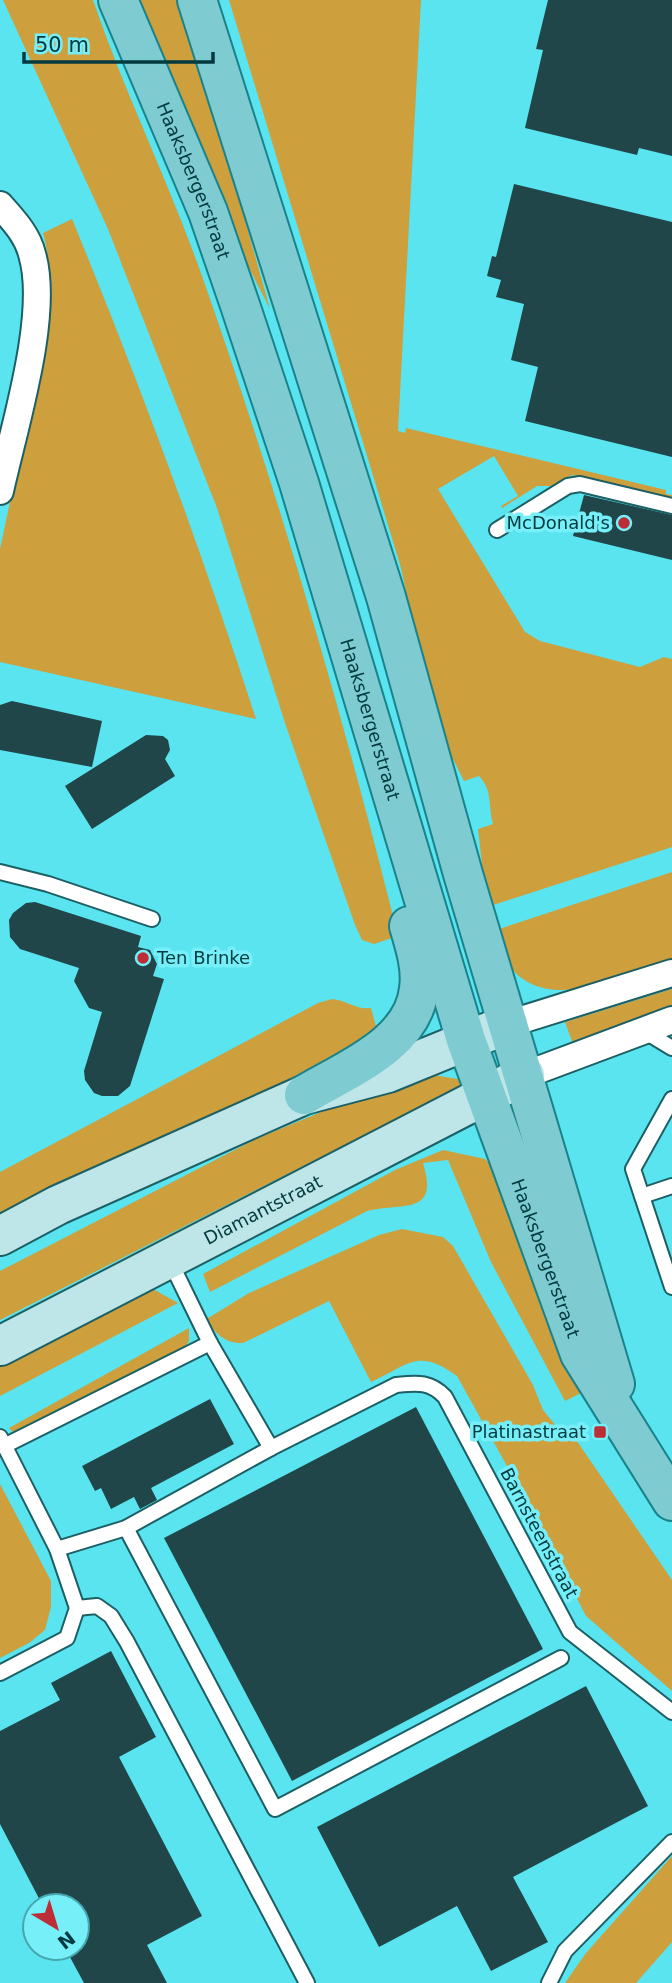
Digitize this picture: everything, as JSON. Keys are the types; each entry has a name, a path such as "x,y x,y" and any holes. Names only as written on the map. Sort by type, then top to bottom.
{"main road":[{"name":"Haaksbergerstraat","path":"118,0 208,212 320,553 466,1040 580,1354 672,1500"},
{"name":"Haaksbergerstraat","path":"197,0 368,540 629,1433"},
{"path":"0,1236 58,1205 304,1095 380,1049 413,1014 419,989 418,960 350,717 351,659"},
{"path":"304,1095 388,1073 508,1024"},
{"name":"Diamantstraat","path":"0,1346 525,1075"}],"street":[{"path":"0,205 22,231 32,253 38,281 38,314 0,491"},
{"path":"508,1024 672,973"},
{"path":"525,1075 672,1020"}],"lane":[{"path":"497,530 568,486 580,484 672,506"},
{"path":"0,872 48,884 152,919"},
{"path":"644,1031 672,1048"},
{"path":"672,1099 633,1169 642,1196 665,1240 672,1287"},
{"path":"642,1196 672,1186"},
{"path":"57,1549 126,1528 271,1448 210,1343 169,1258"},
{"path":"0,1673 66,1638 77,1608 57,1549 2,1441 210,1343"},
{"name":"Barnsteenstraat","path":"271,1448 396,1385 417,1383 434,1386 445,1397 570,1632 672,1712"},
{"path":"672,1491 672,1500"},
{"path":"126,1528 275,1810 561,1658"},
{"path":"77,1608 97,1606 111,1616 127,1642 306,1983"},
{"path":"549,1983 565,1951 672,1842"}],"shaded area":[{"path":"0,0 672,0 672,1983 0,1983"},
{"path":"3,0 93,0 189,241 257,439 332,687 398,936 374,944 362,940 355,925 285,723 217,508 108,229"},
{"path":"136,0 183,0 270,309 245,260"},
{"path":"229,0 421,0 398,431 405,433 406,428 666,490 666,494 672,495 672,500 572,475 554,486 537,486 502,508 501,506 518,496 494,456 438,489 525,632 540,641 640,667 664,657 672,659 672,847 487,907 478,829 493,824 488,793 479,776 464,781 433,719 401,568"},
{"path":"72,219 169,467 256,719 0,662 0,549 47,328 49,269 43,233"},
{"path":"672,872 672,961 620,979 568,990 544,988 523,979 506,961 493,931"},
{"path":"672,989 672,1012 573,1044 565,1022"},
{"path":"332,999 361,1008 371,1008 377,1030 326,1065 252,1097 0,1225 0,1172 318,1003"},
{"path":"433,1075 464,1080 463,1085 0,1320 0,1271 256,1139 391,1083"},
{"path":"443,1150 485,1159 503,1176 581,1393 565,1401 491,1262 448,1160 423,1163 427,1180 422,1200 404,1206 367,1211 210,1292 203,1274 395,1170"},
{"path":"402,1229 443,1237 453,1246 533,1385 543,1410 561,1432 568,1428 672,1580 672,1691 586,1616 538,1522 457,1376 444,1367 423,1361 405,1365 371,1382 329,1301 243,1343 226,1340 205,1320 249,1293 379,1235"},
{"path":"153,1289 178,1303 0,1396 0,1367"},
{"path":"189,1328 189,1341 184,1349 25,1433 14,1433 9,1428"},
{"path":"0,1484 51,1581 51,1607 45,1630 29,1643 0,1658"},
{"path":"672,1856 672,1942 636,1983 565,1983 586,1953"}],"building":[{"path":"548,0 672,0 672,156 639,148 637,155 525,128 543,50 536,49"},
{"path":"514,184 672,222 672,457 525,421 538,367 511,360 524,304 496,297 501,280 487,276 492,256 496,257"},
{"name":"McDonald's","path":"584,495 672,515 672,560 573,536"},
{"path":"12,701 102,721 92,767 0,750 0,705"},
{"path":"146,735 163,736 168,740 170,750 165,759 175,776 92,829 65,786"},
{"path":"35,902 141,936 138,947 150,950 157,964 153,976 164,979 130,1086 118,1096 94,1093 85,1080 84,1071 102,1012 89,1008 74,981 79,968 20,949 10,937 9,920 13,913 26,903"},
{"path":"210,1399 234,1444 151,1488 157,1500 140,1509 134,1497 111,1509 101,1488 95,1491 82,1466"},
{"path":"416,1407 543,1649 292,1781 164,1538"},
{"path":"111,1651 156,1737 119,1757 202,1916 147,1945 167,1983 84,1983 73,1962 91,1962 91,1892 36,1892 0,1824 0,1731 60,1700 51,1683"},
{"path":"586,1686 648,1806 513,1877 548,1942 491,1971 457,1906 379,1947 317,1827"}],"place":[{"name":"McDonald's","path":"624,523"},
{"name":"Ten Brinke","path":"143,958"},
{"name":"Platinastraat","path":"600,1432"}]}
